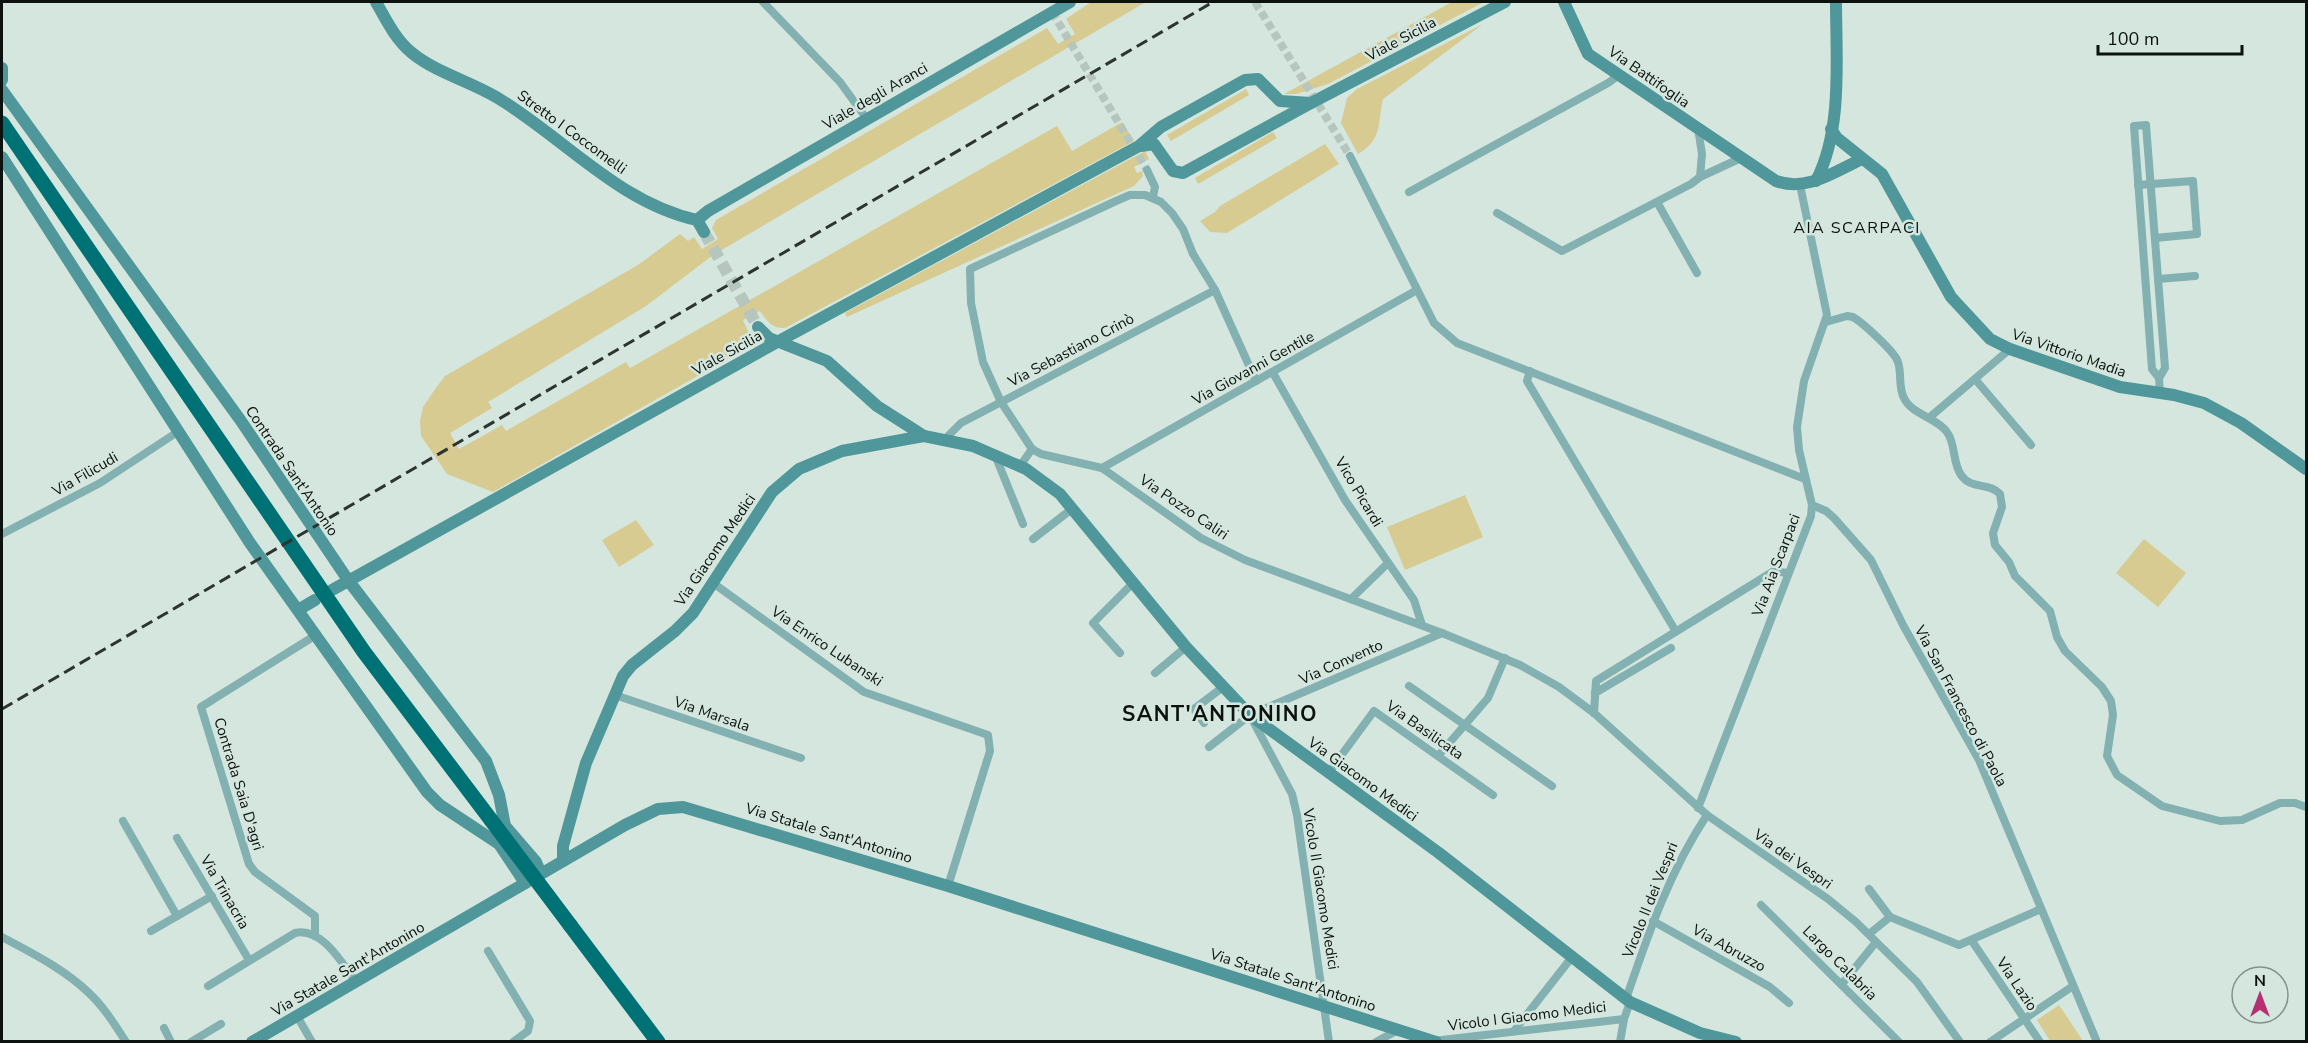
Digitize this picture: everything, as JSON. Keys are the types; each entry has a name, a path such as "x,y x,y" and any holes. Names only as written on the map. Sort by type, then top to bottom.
{"highway":[{"path":"2,123 364,652 658,1041"}],"street":[{"name":"Stretto I Coccomelli","path":"376,2 394,33 413,54 499,98 546,129 601,175 665,210 697,220"},
{"path":"763,2 840,82 866,118"},
{"name":"Viale degli Aranci","path":"697,220 708,211 1050,7 1070,2"},
{"name":"Viale Sicilia","path":"332,590 779,341 1139,146 1148,143 1157,146 1173,171 1183,173 1311,102 1505,2"},
{"path":"1556,2 1565,4"},
{"path":"1816,181 1823,168 1831,129 1835,84 1836,2"},
{"name":"Via Battifoglia","path":"1565,4 1588,54 1776,181 1800,185"},
{"path":"2,68 2,80"},
{"path":"1409,192 1619,75"},
{"name":"Viale Sicilia","path":"1139,146 1158,130 1249,78 1262,81 1272,96 1280,101 1311,102"},
{"name":"Contrada Sant'Antonio","path":"2,90 241,421 348,580 486,761 499,795 493,825 499,844 525,883"},
{"path":"2159,378 2165,368 2146,125 2134,126 2152,369 2159,378 2160,393"},
{"path":"1698,128 1702,154 1700,177"},
{"name":"Via Vittorio Madia","path":"1831,129 1837,138 1878,170 1956,304 1981,332 2010,349 2120,387 2195,399 2214,407 2307,469"},
{"path":"1157,146 1155,139 1158,130"},
{"path":"1350,156 1434,323 1444,334 1457,343 1805,478"},
{"name":"Contrada Sant'Antonio","path":"2,157 250,543 427,792 440,805 508,831 533,858 539,868 538,875"},
{"path":"1497,213 1562,251 1700,177 1741,158"},
{"path":"1862,159 1816,181 1800,185 1811,250 1826,309 1826,322 1847,316 1858,320 1897,359 1902,392 1908,404 1930,417 1948,433 1960,474 1966,481 1992,488 2000,494 2002,507 1993,533 1995,545 2015,576 2050,611 2057,637 2065,651 2102,687 2111,701 2113,715 2107,756 2117,776 2162,806 2220,822 2242,820 2280,803 2307,807"},
{"path":"1147,170 1155,187 1153,197"},
{"path":"2138,185 2193,181 2197,234 2155,238"},
{"path":"1020,466 1032,449 1001,402 980,351 971,303 970,269 1116,201 1138,194 1153,197 1161,202 1183,229 1193,254 1215,290 1256,381"},
{"path":"1657,202 1697,273"},
{"path":"697,220 704,232"},
{"path":"2158,279 2195,276"},
{"name":"Via Sebastiano Crinò","path":"944,440 961,423 1215,290"},
{"name":"Via Giovanni Gentile","path":"1101,468 1417,290"},
{"name":"Via Aia Scarpaci","path":"1698,808 1787,573 1807,528 1812,506 1797,436 1798,412 1807,369 1826,322"},
{"path":"758,327 769,338 827,361 856,384 877,406 924,436"},
{"path":"1930,417 2010,349"},
{"path":"1530,372 1527,381 1675,630"},
{"name":"Vico Picardi","path":"1273,373 1346,500 1414,600 1422,625"},
{"path":"1975,379 2031,445"},
{"name":"Via Filicudi","path":"2,534 100,483 179,431"},
{"name":"Via Giacomo Medici","path":"560,863 586,763 615,695 632,665 683,624 713,583 772,492 799,469 842,451 924,436 994,454 1020,466 1048,484 1073,508 1186,646 1250,715 1439,853 1628,1000 1700,1033 1736,1041"},
{"name":"Via Pozzo Caliri","path":"1032,449 1037,453 1101,468 1201,538 1232,554 1505,658"},
{"path":"994,454 1023,524"},
{"name":"Via San Francesco di Paola","path":"1812,506 1826,511 1871,560 1903,625 1979,760 2097,1041"},
{"path":"1033,539 1073,508"},
{"path":"1351,599 1388,563"},
{"path":"1594,713 1596,681 1675,630 1774,571 1787,573"},
{"name":"Via Enrico Lubanski","path":"713,583 864,692 988,735 990,751 948,886"},
{"path":"1120,652 1093,623 1133,584"},
{"path":"298,610 315,600"},
{"name":"Via Convento","path":"1209,747 1250,715 1442,633"},
{"name":"Contrada Saia D'agri","path":"315,936 315,916 255,872 249,864 201,707 316,635"},
{"path":"1155,673 1186,646"},
{"path":"1595,693 1671,648"},
{"path":"1438,756 1488,698 1505,658"},
{"name":"Via dei Vespri","path":"1505,658 1559,687 1594,713 1698,808 1828,900 1869,934 1917,982 1960,1041"},
{"path":"1409,686 1552,786"},
{"path":"1204,723 1194,709 1223,687"},
{"name":"Via Marsala","path":"615,695 801,758"},
{"name":"Via Basilicata","path":"1329,772 1374,711 1493,795"},
{"name":"Vicolo II Giacomo Medici","path":"1250,715 1292,794 1326,1006 1329,1041"},
{"name":"Via Statale Sant'Antonino","path":"252,1041 651,812 683,807 948,886 1435,1041"},
{"name":"Vicolo II dei Vespri","path":"1620,1041 1628,1000 1653,921 1680,857 1707,815"},
{"path":"123,821 177,916"},
{"name":"Via Trinacria","path":"177,838 249,960"},
{"path":"533,858 560,863"},
{"path":"1869,889 1890,917 1926,930 1953,944 1972,941 1988,930 2042,909"},
{"path":"151,932 213,896"},
{"name":"Largo Calabria","path":"1761,905 1899,1041"},
{"path":"1869,934 1890,917"},
{"name":"Via Abruzzo","path":"1653,921 1770,987 1789,1003"},
{"path":"208,986 295,933 308,932 333,951 356,981"},
{"path":"2,937 57,969 84,988 106,1011 126,1041"},
{"name":"Via Lazio","path":"1972,941 2040,1041"},
{"path":"1842,984 1876,942"},
{"path":"488,951 530,1021 528,1031 513,1041"},
{"path":"1514,1031 1572,957"},
{"path":"1990,1041 2073,986"},
{"path":"297,1016 312,1041"},
{"name":"Vicolo I Giacomo Medici","path":"1435,1041 1623,1019"},
{"path":"191,1041 221,1024"},
{"path":"164,1028 171,1041"},
{"path":"1376,1041 1398,1030"}],"shaded area":[{"path":"1091,2 1146,2 713,255 646,306 488,402 492,408 450,433 459,449 502,425 506,431 626,362 630,368 1057,126 1072,151 1122,122 1134,141 785,328 773,326 760,311 743,320 751,338 745,349 493,492 447,474 421,436 420,421 423,407 445,376 638,265 680,234 688,241 694,237 702,249 718,239 712,228 716,220 1047,28 1058,44 1075,34 1066,19"},
{"path":"1452,2 1484,2 1328,84 1296,94 1284,94"},
{"path":"1483,24 1383,99 1378,131 1372,143 1358,154 1341,123 1347,98 1357,89"},
{"path":"1246,89 1249,95 1171,141 1167,135"},
{"path":"1273,132 1277,138 1198,184 1195,178"},
{"path":"1325,144 1339,164 1227,233 1210,232 1200,221 1220,206"},
{"path":"1145,151 1149,159 1134,167 1137,173 1142,171 1143,176 1134,186 847,317 845,313"},
{"path":"1465,495 1483,537 1405,570 1387,527"},
{"path":"636,520 654,545 619,567 602,540"},
{"path":"2144,539 2186,573 2158,607 2116,573"},
{"path":"2059,1005 2083,1041 2050,1041 2037,1020"}],"tunnel":[{"path":"1255,2 1350,156"},
{"path":"1052,12 1147,170"},
{"path":"704,232 758,327"}],"railway":[{"path":"2,709 1213,2"}],"district":[{"name":"AIA SCARPACI","path":"1857,228"},
{"name":"SANT'ANTONINO","path":"1220,714"}]}
